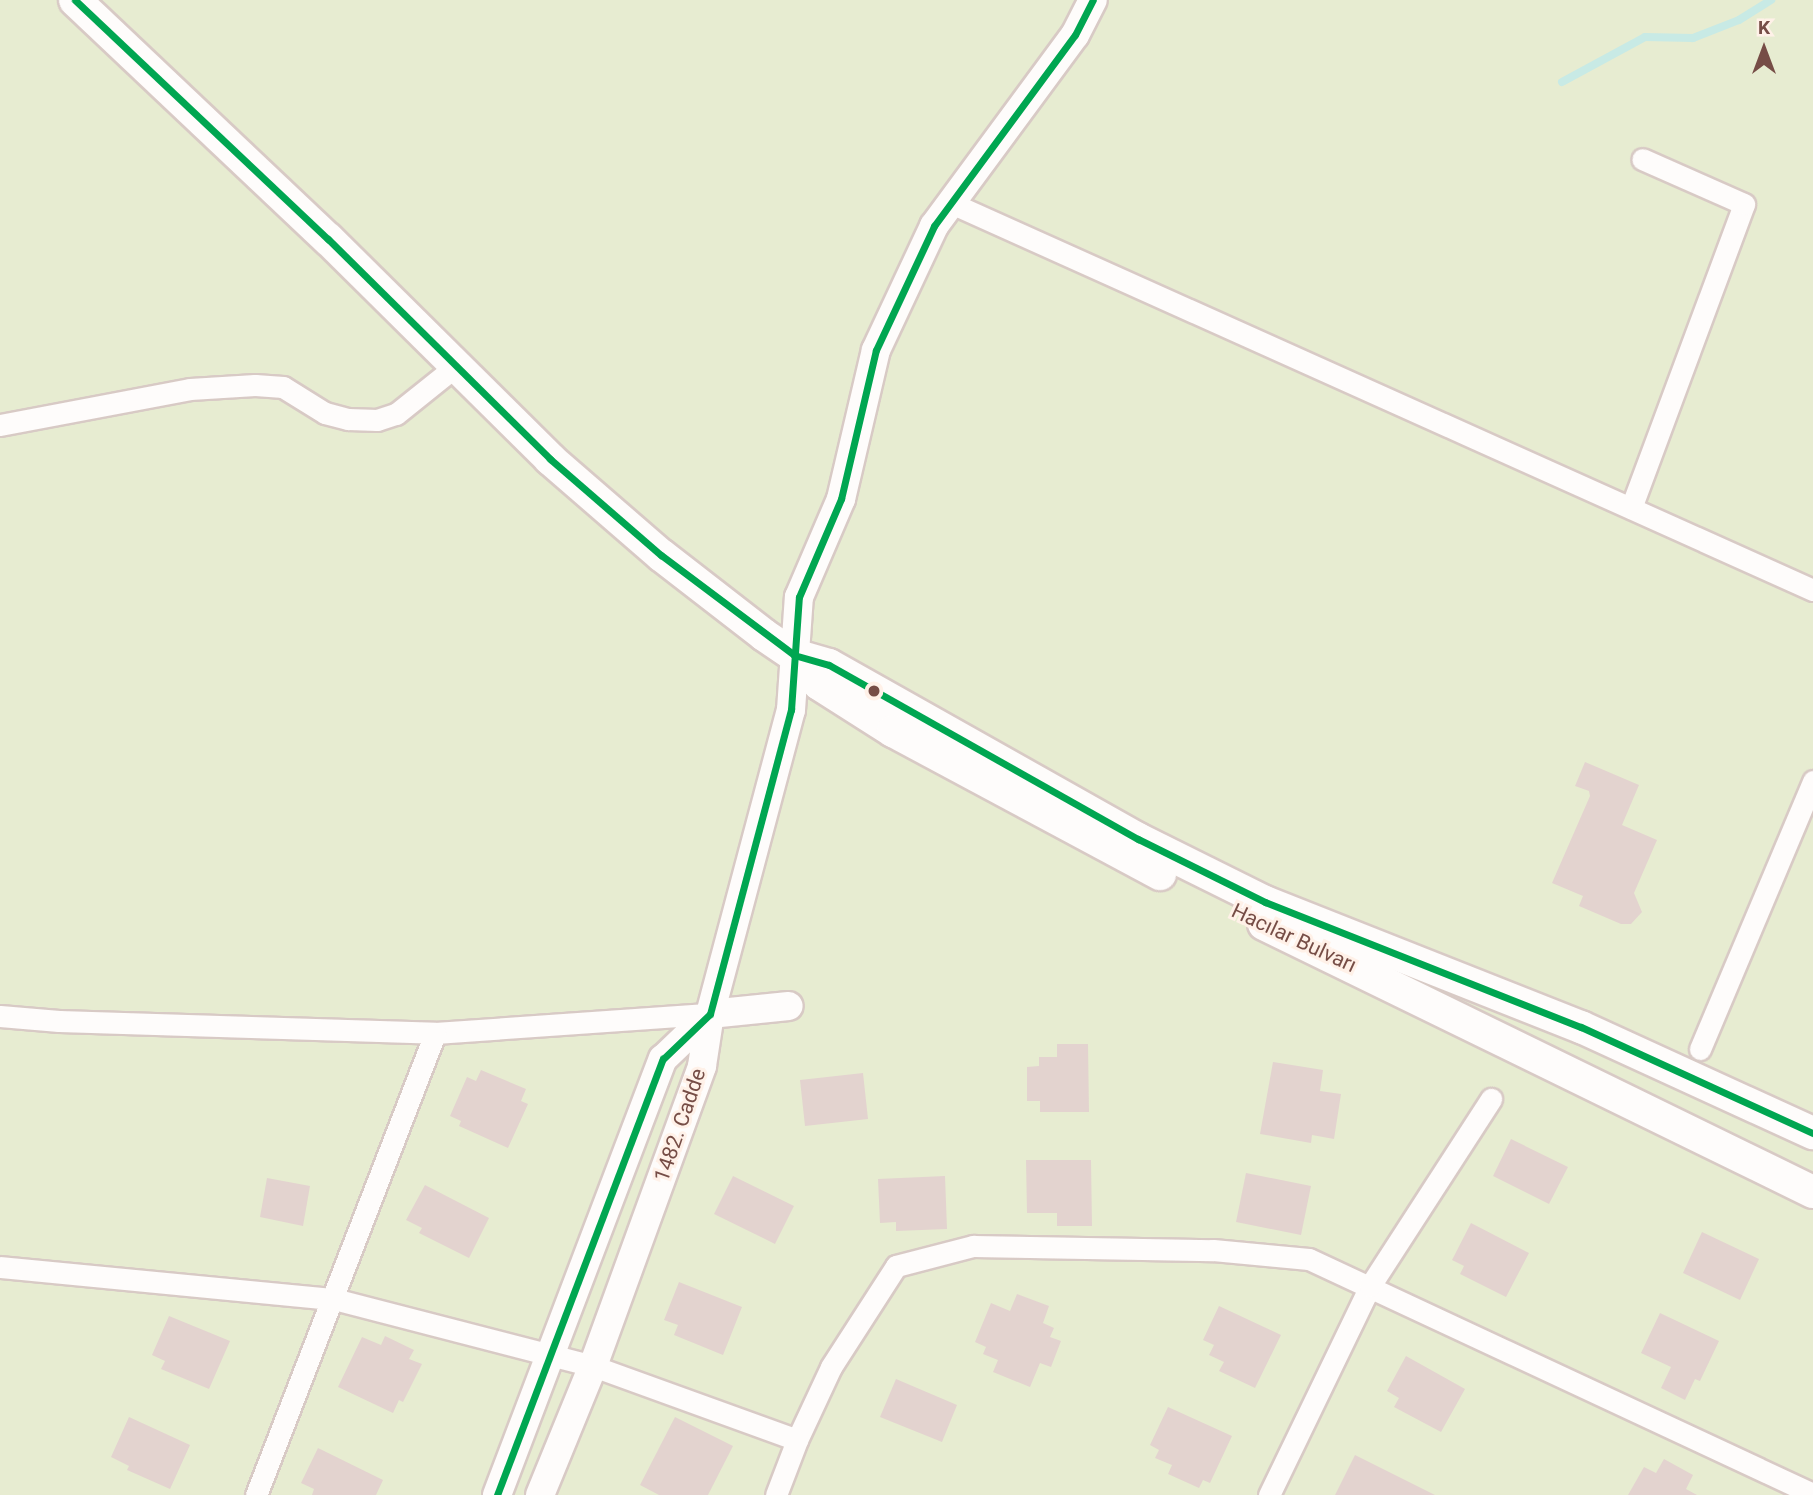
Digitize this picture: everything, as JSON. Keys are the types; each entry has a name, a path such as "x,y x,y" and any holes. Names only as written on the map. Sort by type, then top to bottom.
{"main road":[{"name":"Hacılar Bulvarı","path":"75,0 328,239 550,459 737,616 794,655 819,684 872,718 1096,842 1813,1192"},
{"name":"Hacılar Bulvarı","path":"794,655 829,665 1082,809 1265,902 1414,963 1543,1011 1813,1133"}],"street":[{"path":"710,1014 791,710 799,597 841,499 876,349 934,226 1075,36 1093,0"},
{"path":"1631,508 1744,204 1642,159"},
{"path":"951,203 1813,590"},
{"path":"0,425 190,389 255,385 283,387 325,413 348,419 377,420 396,414 456,366"},
{"path":"1700,1049 1813,781"},
{"path":"0,1016 59,1021 435,1033 789,1006"},
{"name":"1482. Cadde","path":"497,1495 663,1059 710,1014"},
{"name":"1482. Cadde","path":"540,1495 593,1366 702,1066 710,1014"},
{"path":"256,1495 435,1033"},
{"path":"1269,1495 1370,1286 1491,1099"},
{"path":"776,1495 797,1440 831,1367 896,1266 973,1246 1213,1250 1309,1259 1370,1286 1784,1488 1813,1494"},
{"path":"0,1267 334,1299 549,1357 593,1366 797,1440"}],"green space":[{"path":"0,0 1813,0 1813,1495 0,1495"}],"building":[{"path":"1585,762 1639,785 1622,825 1657,840 1634,893 1642,912 1631,924 1621,924 1579,906 1583,896 1552,883 1590,796 1589,791 1575,786"},
{"path":"1057,1044 1088,1044 1089,1112 1040,1112 1040,1101 1027,1101 1027,1067 1039,1066 1039,1057 1057,1057"},
{"path":"1273,1062 1323,1070 1320,1091 1341,1094 1334,1139 1312,1135 1311,1143 1260,1134"},
{"path":"481,1070 526,1089 521,1101 528,1104 508,1148 459,1126 461,1121 450,1116 467,1077 476,1081"},
{"path":"863,1073 868,1119 805,1126 800,1080"},
{"path":"1511,1139 1568,1167 1549,1204 1493,1176"},
{"path":"1026,1160 1091,1160 1092,1226 1057,1226 1057,1213 1027,1213"},
{"path":"1246,1173 1311,1186 1301,1235 1236,1222"},
{"path":"733,1176 794,1206 775,1244 714,1214"},
{"path":"945,1176 947,1229 896,1231 896,1222 880,1223 878,1179"},
{"path":"267,1178 310,1186 303,1226 260,1217"},
{"path":"425,1185 489,1218 469,1258 419,1233 422,1228 406,1220"},
{"path":"1471,1223 1529,1253 1506,1297 1460,1274 1464,1266 1452,1260"},
{"path":"1702,1232 1759,1259 1740,1300 1683,1273"},
{"path":"679,1282 742,1307 723,1355 674,1335 678,1325 664,1320"},
{"path":"1017,1294 1049,1306 1043,1323 1054,1328 1050,1337 1061,1341 1051,1367 1040,1363 1030,1387 993,1372 998,1360 983,1354 986,1347 975,1342 991,1303 1010,1311"},
{"path":"1219,1306 1281,1335 1255,1388 1219,1371 1224,1362 1209,1355 1214,1345 1203,1340"},
{"path":"1660,1313 1719,1341 1700,1381 1695,1379 1685,1400 1661,1388 1671,1367 1641,1353"},
{"path":"169,1316 230,1341 209,1389 161,1369 165,1361 152,1355"},
{"path":"385,1336 414,1350 409,1359 422,1364 403,1402 399,1400 393,1413 338,1387 362,1337 381,1345"},
{"path":"1406,1356 1465,1389 1441,1432 1394,1407 1399,1398 1387,1391"},
{"path":"896,1379 957,1405 942,1442 880,1417"},
{"path":"1168,1407 1232,1436 1210,1483 1203,1480 1199,1488 1168,1474 1172,1465 1155,1458 1159,1450 1150,1445"},
{"path":"129,1417 190,1445 170,1489 127,1470 129,1466 111,1457"},
{"path":"675,1417 733,1446 708,1495 659,1495 640,1485"},
{"path":"318,1448 383,1480 376,1495 312,1495 314,1489 301,1483"},
{"path":"1355,1455 1435,1495 1335,1495"},
{"path":"1664,1459 1693,1475 1686,1489 1697,1495 1628,1495 1644,1467 1656,1473"}],"waterway":[{"path":"1562,82 1645,37 1693,38 1739,20 1771,0"}],"transit line":[{"path":"75,0 328,239 550,459 661,555 794,655 829,665 1138,839 1265,902 1581,1027 1813,1133"},
{"path":"497,1495 663,1059 710,1014 791,710 799,597 841,499 876,350 934,226 1075,35 1093,0"}]}
